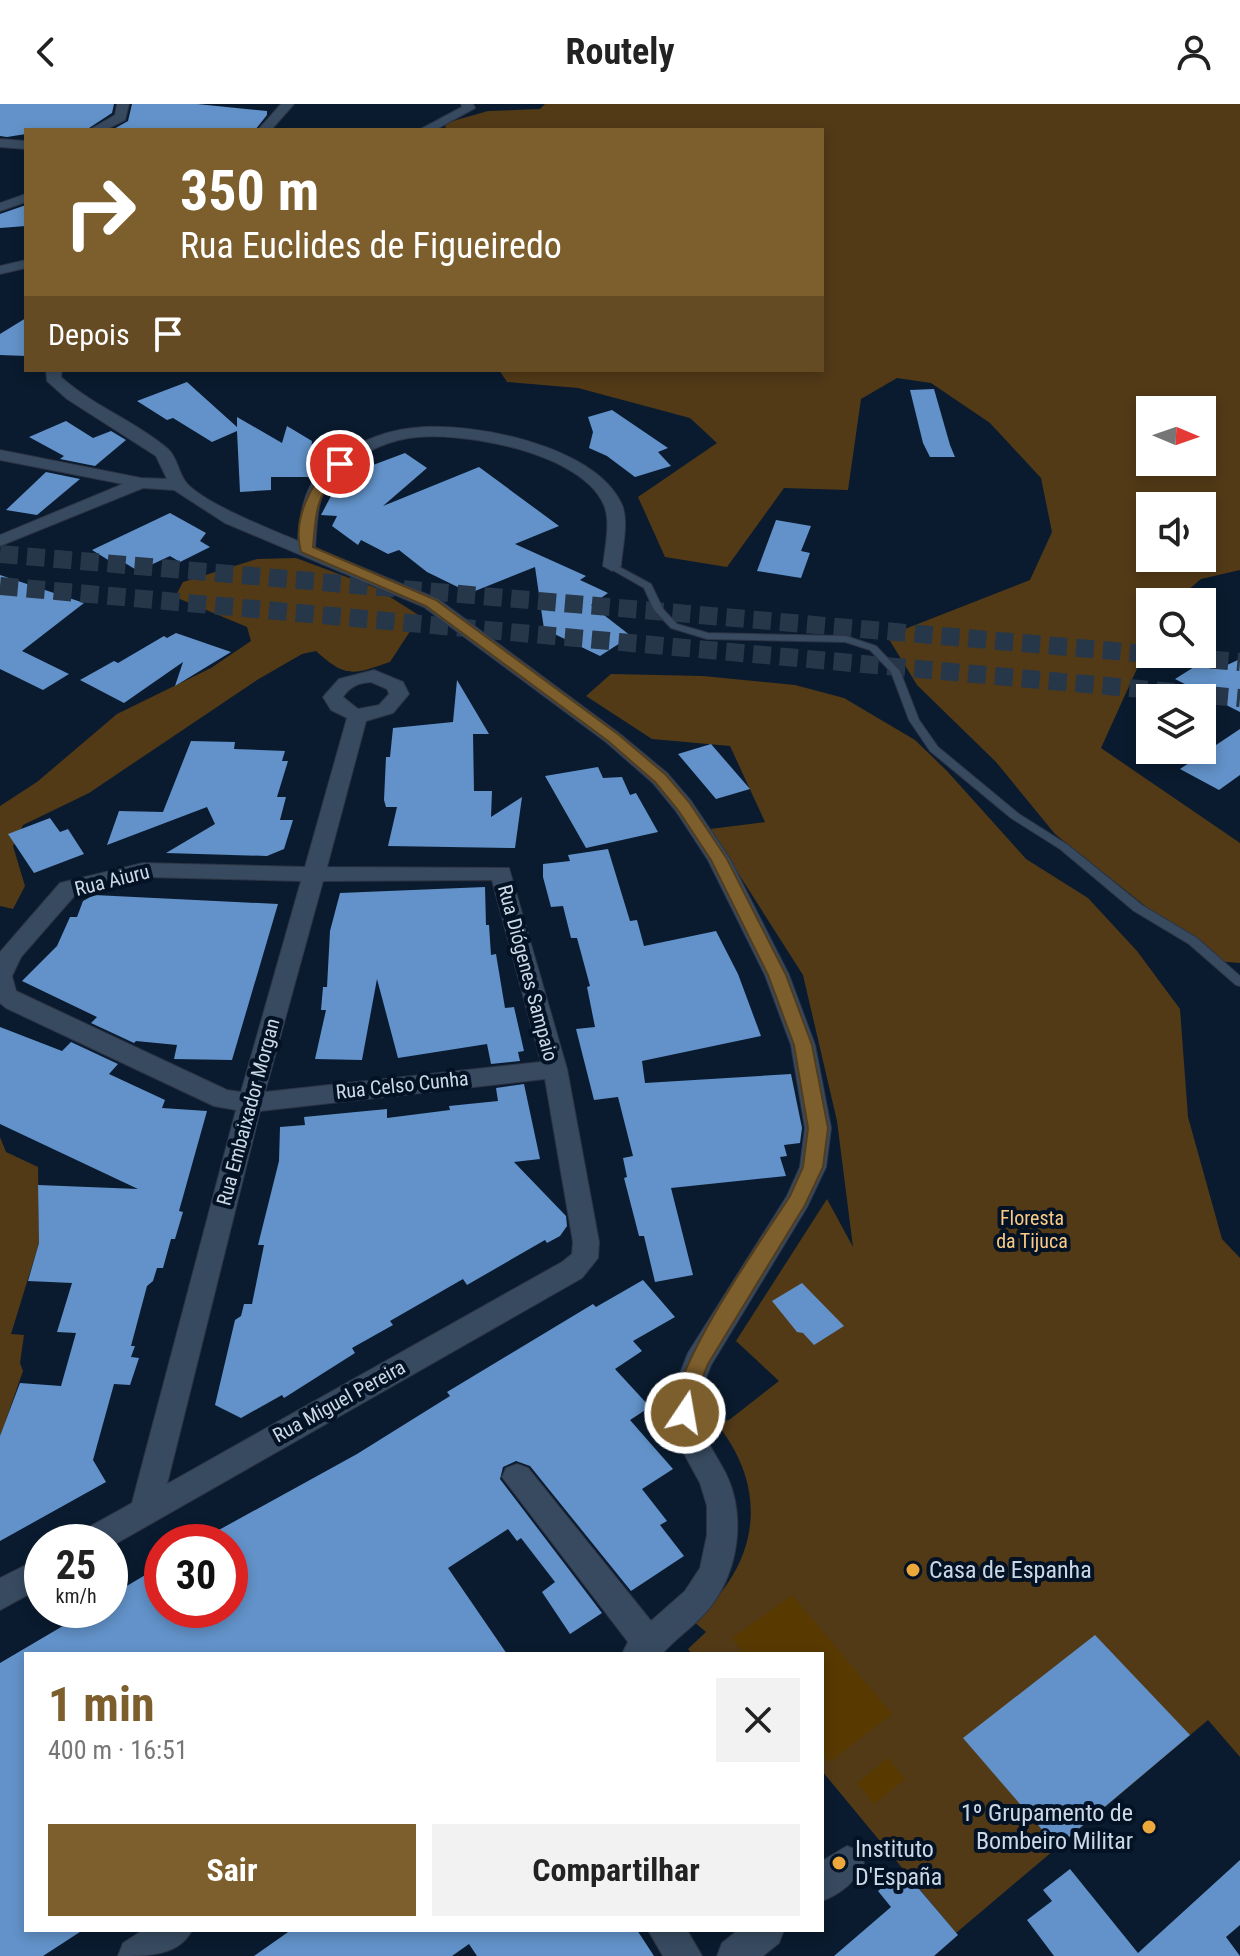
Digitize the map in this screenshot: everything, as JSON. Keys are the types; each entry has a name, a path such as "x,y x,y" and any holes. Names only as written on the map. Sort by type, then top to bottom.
{"street":[{"path":"99,128 121,117 123,104"},
{"path":"266,128 288,104"},
{"path":"430,128 461,114 469,108 467,104"},
{"path":"0,207 24,199"},
{"path":"0,270 24,264"},
{"path":"54,372 53,378 73,396 163,453 178,485"},
{"path":"306,549 310,507 324,477 356,451 402,433 447,429 491,436 556,457 595,480 614,507 612,566"},
{"path":"0,455 141,483 178,485 231,519 431,603 613,738 660,778 684,806 719,859 777,975 803,1045 818,1128 813,1167 798,1200 698,1361 687,1391 685,1413 690,1437 714,1480 722,1506 722,1535 714,1573 696,1601 644,1649 517,1477"},
{"path":"0,541 141,483"},
{"name":"Rua Embaixador Morgan","path":"145,1510 250,1103 358,715"},
{"name":"Rua Aiuru","path":"250,1103 223,1099 14,1002 5,995 0,976 11,953 68,888 79,883 154,868 313,874"},
{"name":"Rua Diógenes Sampaio","path":"313,874 501,873 555,1069 586,1242 585,1258"},
{"name":"Rua Celso Cunha","path":"250,1103 555,1069"},
{"name":"Rua Miguel Pereira","path":"121,1524 572,1270 585,1258"},
{"path":"0,1595 24,1581"},
{"path":"136,1956 171,1932"},
{"path":"667,1932 684,1956"},
{"path":"735,1956 764,1932"}],"lane":[{"path":"612,566 648,586 659,610 674,626 707,636 846,639 873,648 895,671 914,720 934,749 1015,816 1064,847 1138,908 1193,941 1240,982"}],"green space":[{"path":"545,104 1240,104 1240,570 1201,579 1190,588 1136,588 1137,668 1101,748 1240,843 1240,963 1214,961 1055,834 996,762 917,685 887,636 1030,580 1052,532 1041,478 990,423 931,383 897,378 861,399 848,490 784,488 727,567 665,557 638,497 717,443 690,418 578,388 507,382 500,372 824,372 824,128 445,128 446,123 488,111 540,109"},
{"path":"296,558 376,588 420,616 390,662 350,672 335,666 316,651 302,654 257,680 89,793 23,825 13,846 25,886 13,909 0,906 0,806 37,782 117,714 211,668 251,641 247,627 175,597 183,582 257,559"},
{"name":"Floresta da Tijuca","path":"611,674 703,676 795,685 844,698 915,740 1026,859 1088,898 1137,951 1180,1009 1188,1117 1222,1239 1240,1258 1240,1757 1208,1720 956,1933 824,1773 824,1652 690,1652 688,1649 706,1632 693,1621 732,1576 744,1552 750,1526 745,1474 734,1448 716,1423 729,1420 779,1381 736,1341 827,1199 853,1247 837,1121 803,975 710,829 765,822 730,746 652,739 586,696"},
{"path":"0,1137 6,1152 38,1167 39,1243 11,1334 24,1335 20,1363 23,1371 0,1437"}],"shaded area":[{"path":"792,1595 892,1714 830,1762 824,1754 824,1652 742,1652 732,1638"},
{"path":"888,1758 905,1779 874,1804 857,1783"}],"building":[{"path":"0,104 114,104 112,113 89,128 24,128 24,134 0,136"},
{"path":"132,104 197,104 267,111 257,128 116,128 128,121"},
{"path":"24,206 24,226 0,228 0,214"},
{"path":"24,319 24,356 0,355 0,334"},
{"path":"187,382 237,427 237,417 282,443 287,426 312,441 308,477 271,477 271,490 240,492 237,431 212,442 137,401"},
{"path":"934,389 955,457 930,457 923,443 910,390"},
{"path":"612,410 668,448 658,452 671,466 635,477 607,456 589,448 593,432 588,417"},
{"path":"66,421 93,438 111,431 126,440 95,466 60,459 64,456 29,437"},
{"path":"405,453 427,468 383,506 479,467 559,526 515,544 586,576 580,580 608,593 591,605 631,636 600,656 544,629 535,567 470,593 427,572 399,550 388,554 361,540 358,545 332,526 337,516 321,515 341,477"},
{"path":"46,472 80,479 37,515 6,510"},
{"path":"170,513 206,533 200,541 210,547 180,562 170,556 138,571 125,563 118,566 92,550"},
{"path":"776,520 811,526 801,551 810,553 801,578 757,571"},
{"path":"0,575 84,603 22,651 69,674 43,690 0,669"},
{"path":"176,633 231,652 175,686 183,662 124,703 80,680 114,661 118,663 164,636 167,638"},
{"path":"1240,659 1240,712 1216,700 1216,684 1185,684 1175,679 1192,668 1216,668 1216,661 1225,666"},
{"path":"457,680 489,734 473,734 474,791 492,791 491,817 522,797 515,848 388,846 397,807 386,807 384,800 386,757 390,757 393,728 453,722"},
{"path":"1240,729 1240,775 1219,790 1180,769 1188,764 1216,764 1216,745"},
{"path":"191,741 235,742 234,749 285,751 282,761 288,761 277,797 286,797 280,820 293,820 284,849 267,856 166,853 215,824 207,807 107,845 119,811 163,812"},
{"path":"711,744 750,789 716,799 678,754"},
{"path":"598,767 603,778 622,777 630,795 636,793 658,832 586,848 545,776"},
{"path":"50,818 60,832 68,829 84,854 34,873 8,834"},
{"path":"608,849 630,921 637,920 644,946 716,931 738,974 761,1036 642,1061 645,1083 791,1074 802,1128 800,1143 784,1145 787,1156 780,1157 786,1176 671,1188 693,1275 655,1282 644,1236 639,1236 624,1178 627,1177 623,1158 633,1156 618,1097 594,1100 576,1029 595,1027 587,987 590,986 577,938 571,938 563,906 551,907 543,877 543,864 570,861 568,855"},
{"path":"485,887 491,955 496,954 505,1008 514,1007 524,1051 518,1052 520,1061 491,1064 487,1044 398,1058 377,979 362,1060 315,1059 326,1010 321,1010 323,987 327,987 330,931 340,893"},
{"path":"94,895 278,904 232,1060 174,1059 177,1045 134,1043 91,1023 97,1017 22,981 57,946 70,917 77,917 83,901"},
{"path":"0,1027 62,1051 71,1042 118,1064 109,1074 165,1100 162,1108 207,1111 179,1211 183,1212 175,1239 171,1239 163,1268 157,1268 153,1281 147,1286 131,1346 135,1346 131,1357 139,1358 130,1385 114,1384 93,1460 106,1482 31,1524 24,1524 24,1528 0,1541 0,1436 20,1383 61,1386 76,1333 57,1332 72,1283 28,1281 39,1243 38,1185 138,1189 0,1124"},
{"path":"524,1084 540,1159 514,1162 566,1216 567,1226 560,1236 547,1243 545,1240 467,1285 463,1279 390,1321 393,1325 352,1348 355,1353 284,1398 282,1395 241,1418 215,1405 235,1320 241,1316 244,1304 252,1304 264,1245 258,1245 279,1161 280,1127 305,1125 304,1117 387,1109 387,1118 450,1110 449,1106 498,1101 496,1088"},
{"path":"643,1280 675,1317 633,1341 642,1351 615,1369 650,1407 630,1420 673,1469 642,1489 667,1521 660,1525 684,1556 631,1591 530,1466 516,1461 503,1467 500,1479 602,1613 570,1634 542,1592 555,1582 521,1538 517,1541 508,1529 448,1568 506,1652 24,1652 24,1932 80,1932 43,1956 0,1956 0,1663 59,1628 128,1628 128,1585 144,1576 144,1628 248,1628 248,1524 230,1524 357,1454 450,1396 447,1392 593,1304 596,1307"},
{"path":"802,1283 844,1326 814,1345 803,1333 797,1332 772,1301"},
{"path":"1095,1635 1190,1735 1057,1847 963,1738"},
{"path":"1240,1860 1240,1925 1226,1937 1240,1956 1054,1956 1027,1920 1052,1901 1043,1890 1070,1869 1138,1953"},
{"path":"903,1870 958,1935 934,1956 834,1956 891,1907 878,1891"},
{"path":"288,1932 638,1932 654,1956 477,1956 469,1944 452,1956 254,1956"}],"tunnel":[{"path":"0,554 1240,662"},
{"path":"0,586 1240,698"}],"place":[{"name":"Casa de Espanha","path":"913,1570"},
{"name":"1º Grupamento de Bombeiro Militar","path":"1149,1827"},
{"name":"Instituto D'España","path":"839,1863"}],"route":[{"path":"340,464 324,477 310,507 306,549 399,587 453,617 489,648 613,738 660,778 684,806 719,859 777,975 803,1045 818,1128 813,1167 798,1200 698,1361 687,1391 685,1413"}]}
